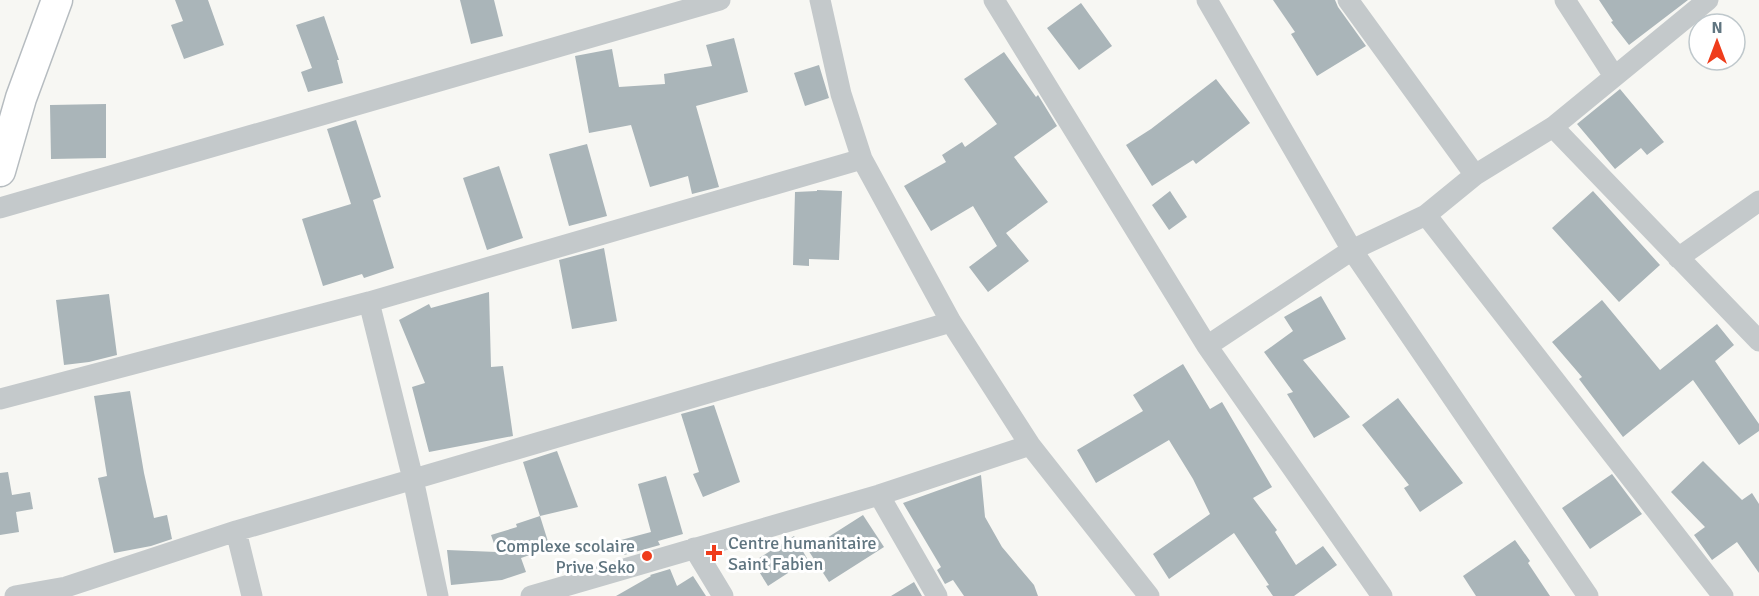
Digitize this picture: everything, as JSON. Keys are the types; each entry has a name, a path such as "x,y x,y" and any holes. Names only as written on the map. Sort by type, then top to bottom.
{"street":[{"path":"0,171 21,98 57,0"},
{"path":"0,208 720,0"},
{"path":"820,0 842,94 862,159 951,322 1030,445 1149,596"},
{"path":"994,0 1207,346 1382,596"},
{"path":"1207,0 1352,250 1588,596"},
{"path":"1348,0 1475,175"},
{"path":"1565,0 1614,76"},
{"path":"1207,346 1352,250 1426,215 1475,175 1553,127 1708,0"},
{"path":"1553,127 1759,341"},
{"path":"0,399 369,302 862,159"},
{"path":"1678,258 1759,201"},
{"path":"1426,215 1723,596"},
{"path":"369,302 413,479 438,596"},
{"path":"15,596 67,591 236,531 951,322"},
{"path":"531,596 879,495 1030,445"},
{"path":"879,495 937,596"},
{"path":"236,531 252,596"},
{"path":"694,548 723,596"}],"building":[{"path":"175,0 208,0 224,45 184,59 171,25 183,21"},
{"path":"460,0 494,0 503,36 471,44"},
{"path":"1273,0 1335,0 1366,46 1317,76 1291,34 1295,32"},
{"path":"1599,0 1688,0 1629,45 1611,22 1613,21"},
{"path":"1081,3 1112,46 1079,70 1047,28"},
{"path":"324,16 339,60 337,60 343,83 308,92 301,72 312,68 296,25"},
{"path":"734,38 748,92 696,106 719,187 692,194 688,176 650,187 631,125 589,133 575,56 612,49 619,87 665,84 664,74 712,66 706,45"},
{"path":"1004,52 1036,97 1038,95 1057,126 1014,157 1048,202 1006,233 1029,261 988,292 969,267 997,246 973,206 931,231 904,186 946,162 942,155 962,142 965,147 997,124 964,79"},
{"path":"819,65 829,98 805,106 794,73"},
{"path":"1216,79 1250,123 1196,164 1193,160 1152,186 1126,145 1151,129"},
{"path":"1620,89 1664,142 1647,155 1641,148 1615,169 1577,124"},
{"path":"106,104 106,158 51,159 50,105"},
{"path":"356,120 381,197 373,200 394,268 364,278 362,274 323,286 302,219 351,204 327,129"},
{"path":"587,144 607,216 569,226 549,154"},
{"path":"499,166 523,238 487,250 463,178"},
{"path":"842,191 839,260 809,259 809,266 793,265 795,192"},
{"path":"1170,191 1187,217 1169,230 1152,205"},
{"path":"1593,191 1660,265 1619,302 1552,228"},
{"path":"604,248 617,321 572,329 559,260"},
{"path":"489,292 491,367 503,366 513,436 429,452 412,387 425,383 399,320 429,304 431,308"},
{"path":"109,294 117,355 64,365 56,300"},
{"path":"1321,296 1346,339 1303,360 1350,417 1314,438 1287,394 1293,392 1264,352 1293,331 1284,317"},
{"path":"1602,300 1660,370 1717,324 1734,345 1715,361 1759,424 1759,431 1739,445 1693,380 1623,437 1579,379 1582,377 1552,342"},
{"path":"1183,364 1210,409 1222,402 1272,487 1253,498 1277,530 1275,532 1296,565 1323,546 1337,565 1294,596 1273,596 1266,586 1269,585 1234,533 1169,579 1153,554 1210,514 1193,479 1169,440 1096,483 1077,450 1143,411 1133,395"},
{"path":"130,391 154,518 167,515 172,539 151,546 114,553 98,478 107,476 94,396"},
{"path":"1398,398 1463,483 1420,512 1404,488 1409,485 1362,425"},
{"path":"714,405 740,482 703,497 693,474 699,472 681,414"},
{"path":"557,451 578,507 540,516 523,462"},
{"path":"1703,461 1742,500 1752,493 1759,504 1759,573 1737,542 1712,560 1694,535 1705,527 1671,492"},
{"path":"8,472 12,495 30,492 33,509 16,512 19,532 0,535 0,473"},
{"path":"1612,474 1642,514 1590,549 1562,508"},
{"path":"981,475 985,517 1002,547 1034,585 1038,596 964,596 953,580 945,584 937,570 941,567 903,503"},
{"path":"666,476 683,534 658,541 660,545 624,555 621,540 651,532 638,484"},
{"path":"863,515 884,547 829,582 808,550"},
{"path":"540,516 550,548 521,558 526,572 502,580 451,585 447,550 497,552 491,535 517,527 516,524"},
{"path":"794,536 808,560 768,586 753,562"},
{"path":"1515,540 1550,596 1476,596 1463,576"},
{"path":"670,569 677,586 693,576 706,596 616,596 650,575"},
{"path":"914,582 922,596 891,596"}],"place":[{"name":"Centre humanitaire Saint Fabien","path":"714,553"},
{"name":"Complexe scolaire Prive Seko","path":"647,556"}]}
